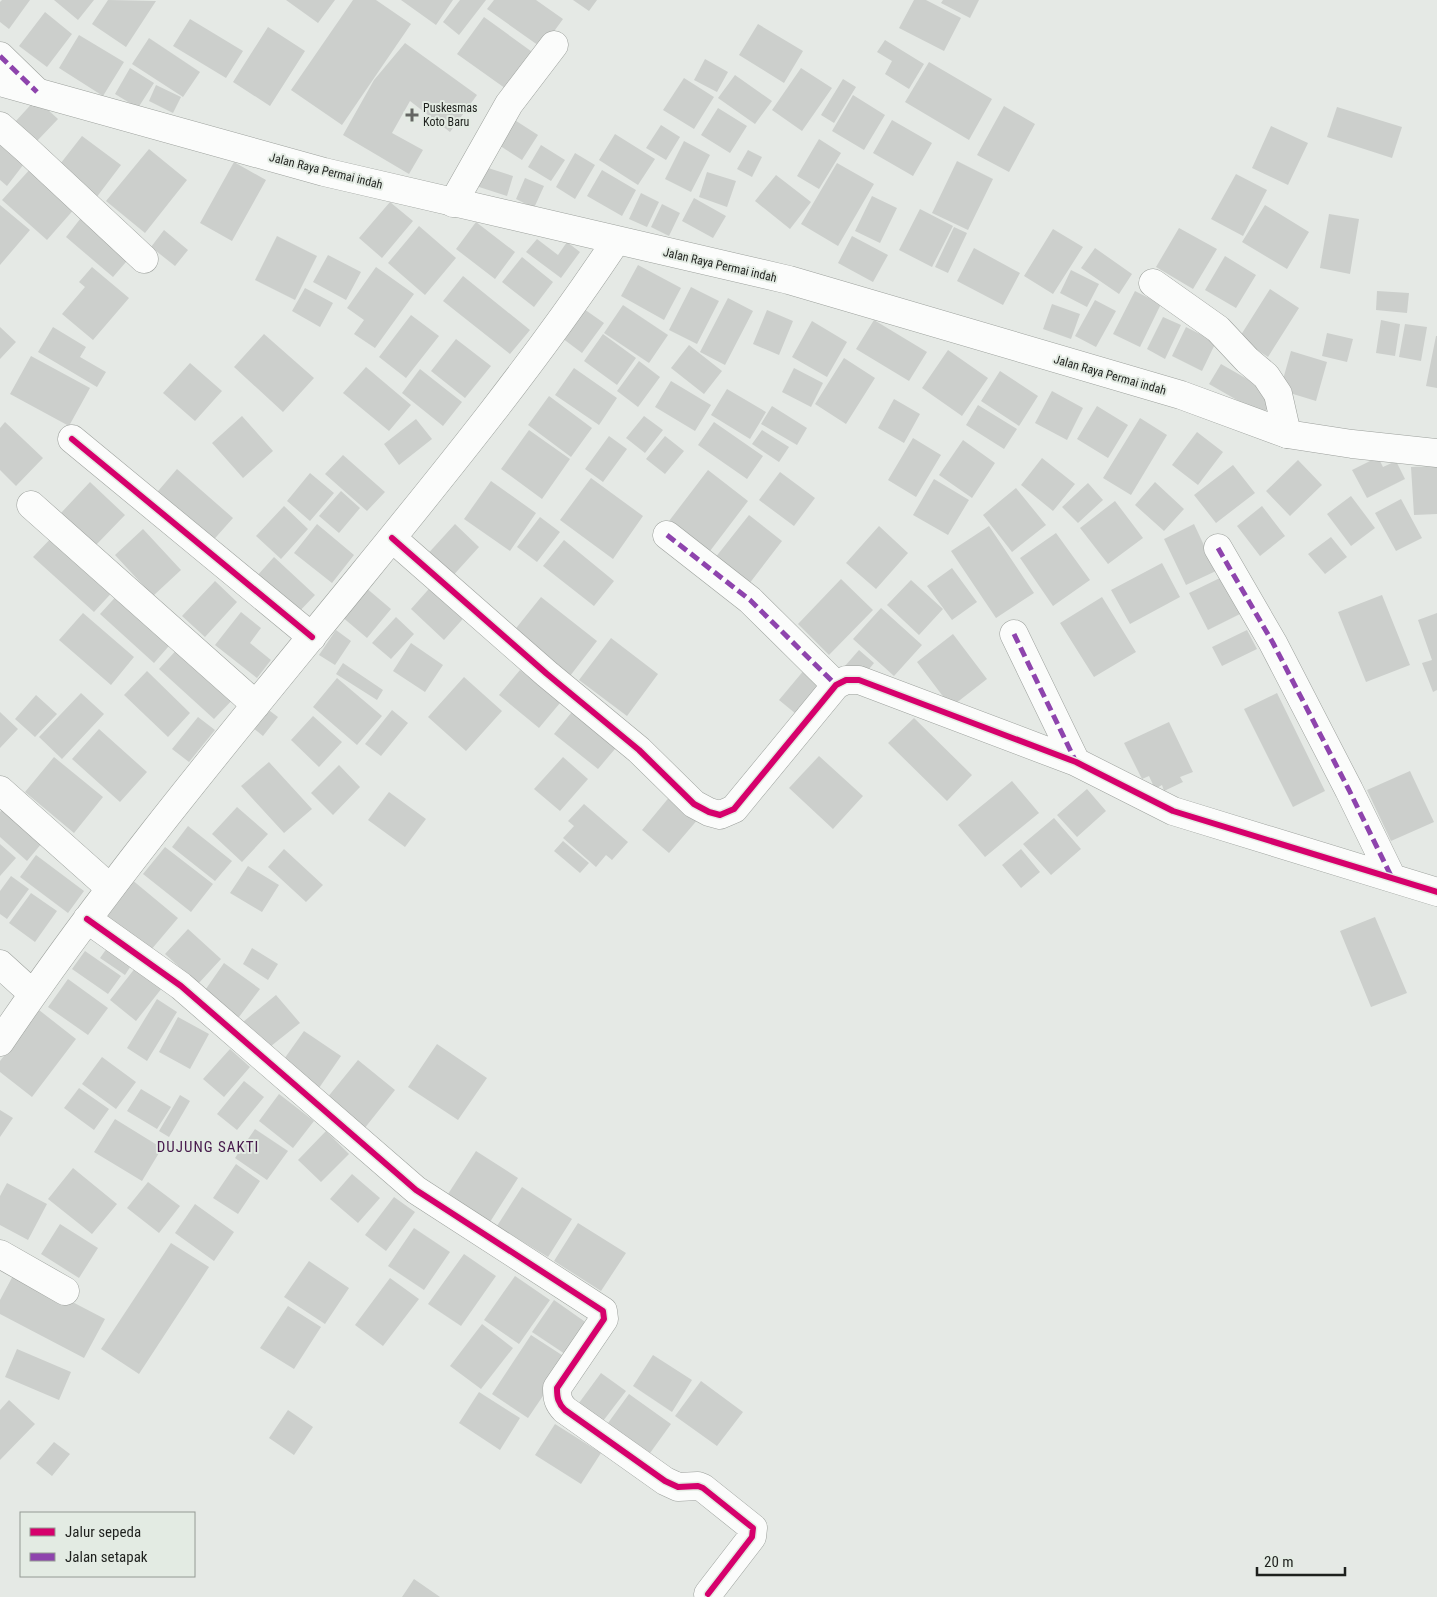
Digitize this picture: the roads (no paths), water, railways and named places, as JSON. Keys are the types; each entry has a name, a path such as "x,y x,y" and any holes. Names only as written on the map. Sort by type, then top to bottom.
{"street":[{"path":"453,203 509,104 554,45"},
{"path":"0,56 37,92"},
{"name":"Jalan Raya Permai indah","path":"0,82 324,172 799,283 1181,396 1287,434 1352,444 1437,453"},
{"path":"0,126 144,259"},
{"path":"0,1042 110,888 465,448 590,280 616,240"},
{"path":"1153,283 1218,329 1247,360 1266,376 1278,394 1287,434"},
{"path":"72,439 312,636"},
{"path":"32,505 256,705"},
{"path":"667,535 750,600 836,685"},
{"path":"392,538 547,674 639,750 694,804 709,812 720,814 734,809 836,685 846,680 859,680 1076,762 1173,811 1437,892"},
{"path":"1218,548 1273,643 1392,878"},
{"path":"1014,634 1076,762"},
{"path":"0,790 110,888"},
{"path":"87,919 181,986 416,1190 597,1305 603,1311 604,1319 557,1388 559,1403 565,1410 665,1481 678,1487 698,1486 703,1488 752,1528 752,1538 708,1594"},
{"path":"0,964 33,994"},
{"path":"0,1254 65,1290"}],"place":[{"name":"Puskesmas Koto Baru","path":"412,115"}],"district":[{"name":"DUJUNG SAKTI","path":"208,1147"}]}
